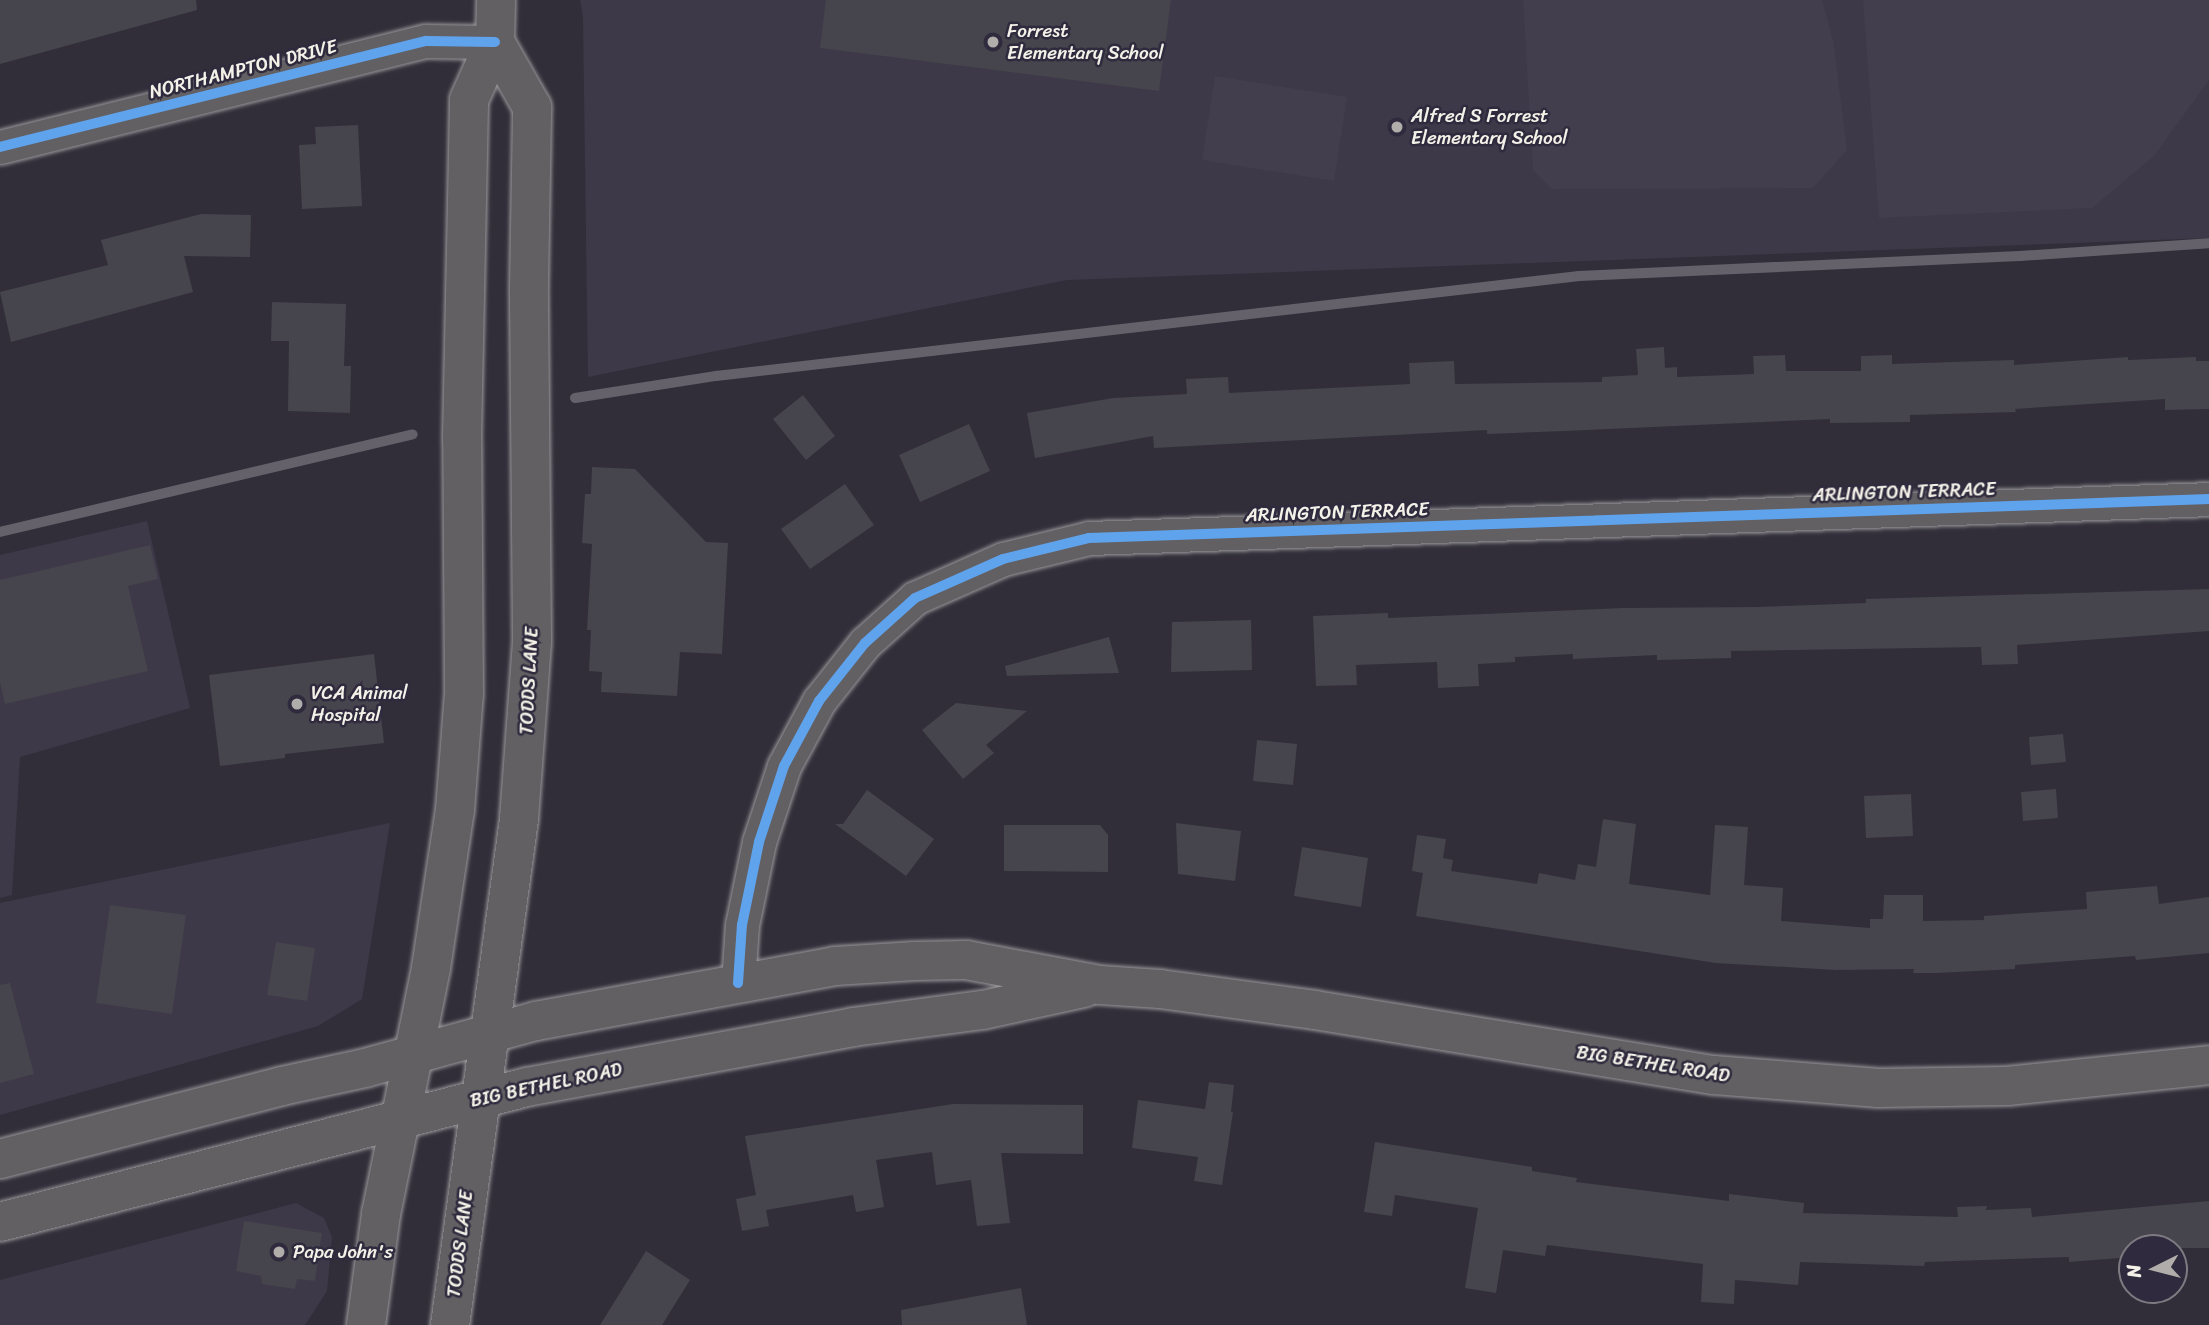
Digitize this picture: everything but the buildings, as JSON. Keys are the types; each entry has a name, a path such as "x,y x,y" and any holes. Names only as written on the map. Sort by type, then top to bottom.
{"main road":[{"path":"366,1325 381,1214 431,968 458,775 465,635 462,439 469,100 495,42 496,0"},
{"name":"TODDS LANE","path":"450,1325 519,819 529,689 533,573 529,338 531,107 495,42"},
{"name":"BIG BETHEL ROAD","path":"0,1159 413,1055 488,1032 835,966 966,960 1100,985 1160,989 1315,1010 1714,1075 1878,1088 2007,1086 2209,1065"},
{"name":"BIG BETHEL ROAD","path":"0,1222 399,1121 479,1098 828,1032 984,1010 1100,985"}],"street":[{"name":"NORTHAMPTON DRIVE","path":"0,146 425,41 495,42"},
{"name":"ARLINGTON TERRACE","path":"738,983 742,925 759,842 783,766 819,701 865,643 915,598 1003,559 1089,538 2209,499"}],"shaded area":[{"name":"Alfred S Forrest Elementary School","path":"580,0 2209,0 2209,238 1067,280 588,377 583,16"},
{"path":"1523,0 1822,0 1833,40 1847,150 1813,188 1552,189 1533,170"},
{"path":"1863,0 2209,0 2209,80 2154,156 2092,208 1879,218"},
{"path":"1215,76 1347,97 1334,181 1202,160"},
{"path":"147,521 190,708 20,757 12,895 0,898 0,555"},
{"path":"390,823 362,999 318,1026 0,1115 0,903"},
{"path":"296,1203 324,1218 332,1237 327,1291 305,1325 0,1325 0,1280"}],"waterway":[{"path":"575,398 716,376 1579,276 2020,256 2209,243"},
{"path":"0,532 413,434"}],"cycle path":[{"path":"0,147 426,41 495,42"},
{"path":"738,983 742,925 759,842 784,766 819,701 865,643 915,598 1003,559 1089,538 2209,499"}],"place":[{"name":"Forrest Elementary School","path":"993,42"},
{"name":"Alfred S Forrest Elementary School","path":"1397,127"},
{"name":"VCA Animal Hospital","path":"297,704"},
{"name":"Papa John's","path":"279,1252"}]}
